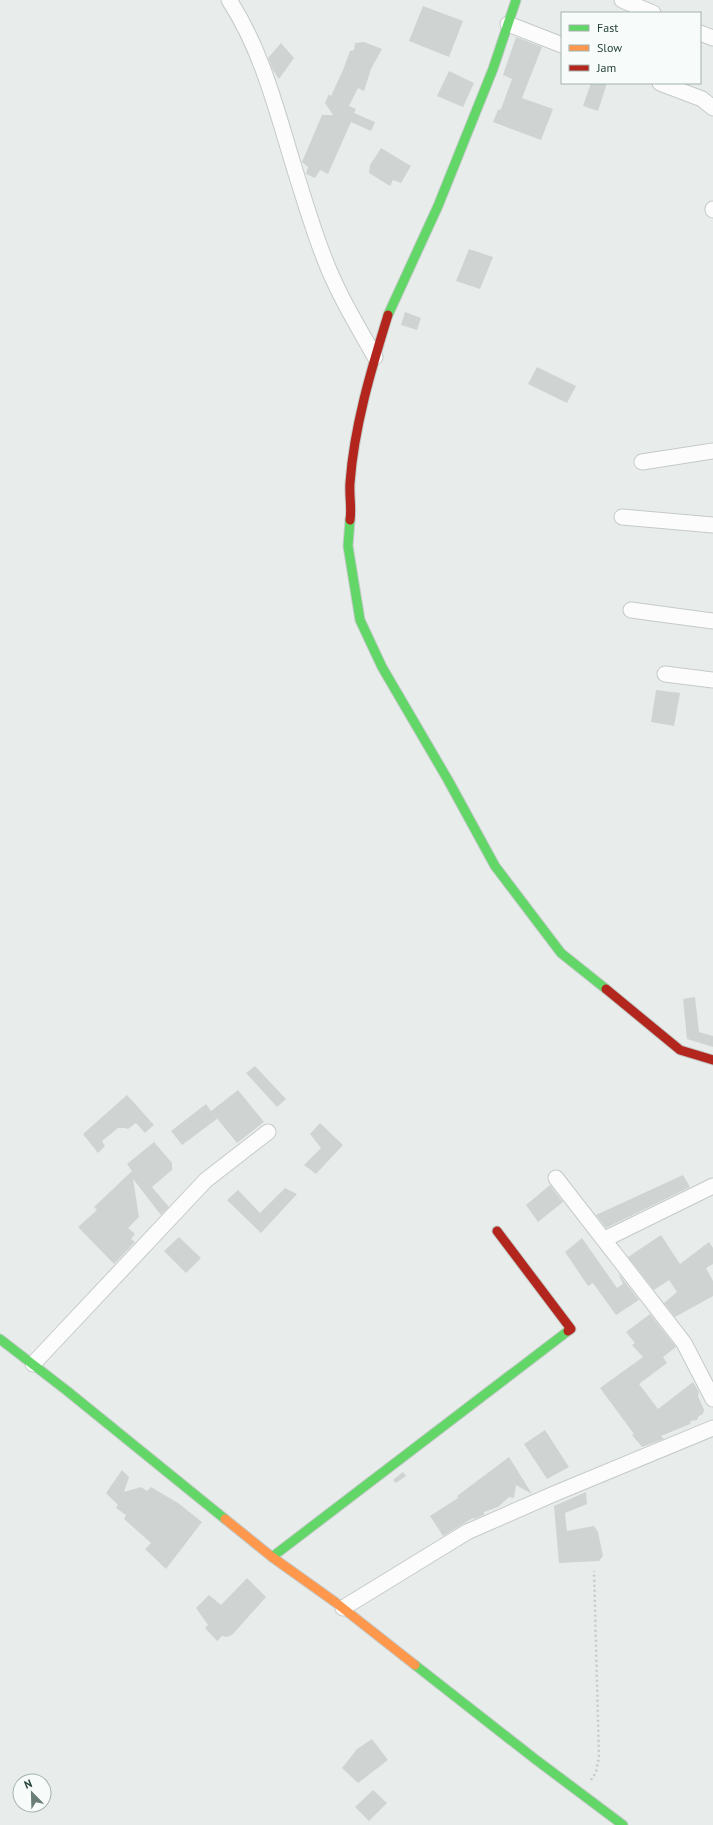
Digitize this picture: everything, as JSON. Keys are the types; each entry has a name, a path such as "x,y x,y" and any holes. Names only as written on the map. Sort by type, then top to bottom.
{"street":[{"path":"229,0 242,20 265,73 299,184 325,261 346,305 375,357"},
{"path":"516,0 492,69 438,206 390,309 375,357 358,428 350,484 351,514 348,546 360,620 382,667 448,780 495,866 561,953 680,1050 713,1060"},
{"path":"622,0 651,12"},
{"path":"508,24 561,45"},
{"path":"701,33 713,38"},
{"path":"663,84 702,99 713,108"},
{"path":"642,462 713,451"},
{"path":"622,517 713,525"},
{"path":"631,610 713,621"},
{"path":"665,674 713,680"},
{"path":"33,1364 206,1180 268,1132"},
{"path":"556,1178 684,1343 713,1399"},
{"path":"604,1239 713,1186"},
{"path":"272,1557 571,1329 496,1231"},
{"path":"0,1339 272,1557 343,1608 535,1760 623,1825"},
{"path":"343,1608 467,1532 556,1493 713,1428"}],"path":[{"path":"583,1795 596,1772 599,1757 594,1570"}],"building":[{"path":"423,6 463,21 449,57 409,41"},
{"path":"516,37 542,47 522,98 553,109 541,140 493,122 498,110 501,109 512,79 503,75"},
{"path":"364,42 382,49 371,69 364,91 358,88 349,106 356,109 354,113 375,122 371,131 351,122 328,174 320,170 315,178 306,174 308,167 302,162 322,115 333,115 325,103 329,94 331,96 350,51 354,50 355,43"},
{"path":"281,43 294,58 279,79 268,58"},
{"path":"449,71 474,83 463,107 437,96"},
{"path":"591,84 607,84 598,111 583,106"},
{"path":"381,148 411,166 401,183 393,180 390,186 369,173 370,165"},
{"path":"469,249 493,257 480,289 456,281"},
{"path":"405,312 421,318 417,330 401,325"},
{"path":"537,367 576,386 567,403 528,384"},
{"path":"656,690 680,693 674,726 651,722"},
{"path":"695,997 699,1032 713,1036 713,1047 687,1039 683,999"},
{"path":"255,1066 286,1099 277,1107 246,1073"},
{"path":"238,1090 264,1122 237,1143 211,1111"},
{"path":"127,1095 154,1125 145,1133 136,1123 128,1129 118,1128 102,1141 105,1146 98,1153 83,1134"},
{"path":"206,1104 217,1119 182,1145 171,1131"},
{"path":"320,1123 343,1145 316,1174 304,1165 321,1148 310,1134"},
{"path":"154,1142 172,1163 172,1170 152,1187 169,1207 161,1215 133,1179 139,1217 128,1228 135,1234 131,1239 135,1242 114,1264 78,1227 97,1210 94,1207 132,1171 127,1164"},
{"path":"683,1175 690,1187 606,1228 596,1215"},
{"path":"550,1185 563,1202 538,1222 526,1205"},
{"path":"285,1188 297,1194 261,1233 227,1200 238,1190 260,1213"},
{"path":"661,1235 680,1264 709,1242 713,1248 713,1264 706,1268 713,1281 713,1296 675,1317 664,1303 677,1292 669,1280 654,1290 628,1257"},
{"path":"179,1237 201,1258 186,1273 164,1251"},
{"path":"582,1238 617,1288 623,1284 618,1273 639,1300 616,1315 593,1283 588,1286 565,1252"},
{"path":"650,1314 676,1347 663,1357 667,1363 639,1384 658,1409 693,1382 699,1392 698,1396 704,1410 703,1414 699,1416 697,1420 691,1421 690,1424 661,1436 664,1439 642,1447 600,1388 643,1357 632,1345 635,1343 626,1332"},
{"path":"545,1430 569,1467 547,1479 524,1444"},
{"path":"509,1457 532,1494 516,1485 514,1498 509,1497 498,1507 484,1512 484,1515 474,1519 473,1518 443,1536 430,1516 458,1498 457,1496"},
{"path":"122,1470 129,1477 124,1492 141,1487 147,1491 151,1487 178,1503 202,1522 166,1569 145,1549 151,1543 124,1519 126,1515 116,1508 118,1505 106,1493"},
{"path":"403,1472 406,1476 396,1483 393,1480"},
{"path":"586,1492 587,1504 565,1513 567,1531 594,1526 598,1532 603,1556 599,1561 559,1563 554,1506"},
{"path":"247,1578 266,1597 232,1635 226,1637 222,1636 217,1641 205,1628 208,1625 196,1608 209,1595 221,1605"},
{"path":"372,1739 388,1760 358,1783 342,1768 357,1749"},
{"path":"373,1790 387,1803 369,1821 355,1807"}],"traffic: fast":[{"path":"388,315 438,206 493,69 516,0"},
{"path":"350,520 348,546 360,620 382,667 448,780 495,866 561,953 606,989"},
{"path":"272,1557 568,1331"},
{"path":"0,1339 66,1390 225,1519"},
{"path":"415,1665 535,1759 623,1825"}],"traffic: slow":[{"path":"225,1519 272,1557 335,1602 415,1665"}],"traffic: jam":[{"path":"350,520 350,483 355,441 364,399 388,315"},
{"path":"606,989 680,1050 713,1060"},
{"path":"497,1231 571,1329 568,1331"}]}
